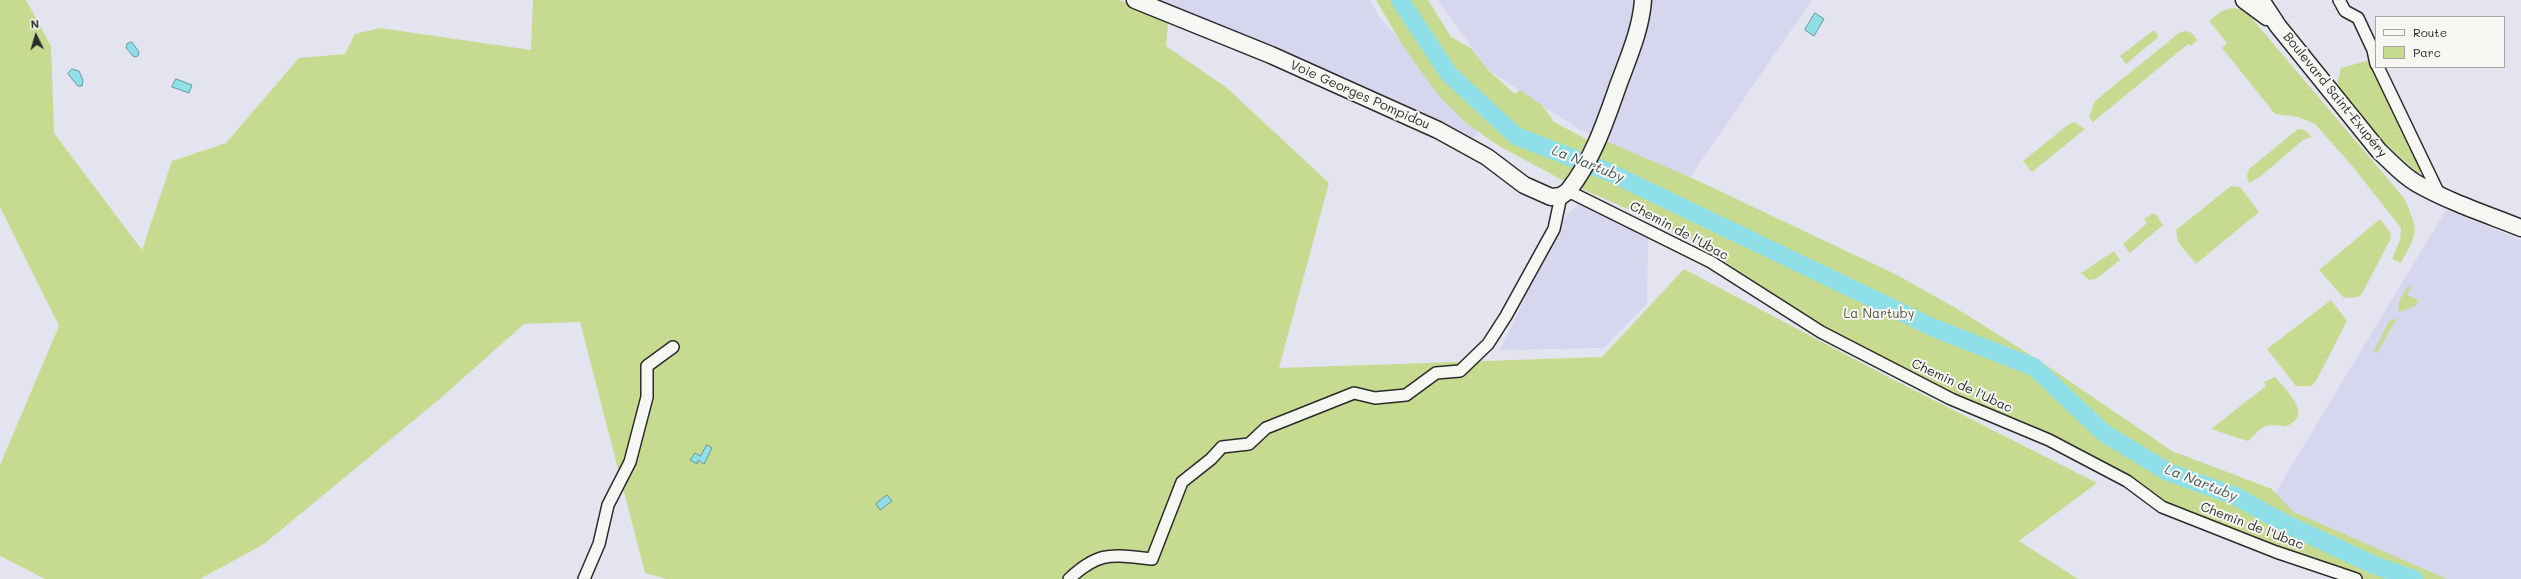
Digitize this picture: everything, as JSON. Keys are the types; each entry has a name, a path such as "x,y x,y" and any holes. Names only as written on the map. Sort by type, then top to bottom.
{"street":[{"name":"Voie Georges Pompidou","path":"1135,0 1389,107 1487,157 1524,185 1551,197 1568,191"},
{"path":"1069,579 1087,563 1111,554 1152,559 1182,482 1212,459 1222,447 1249,444 1266,428 1354,393 1375,398 1406,395 1436,373 1460,371 1488,344 1506,316 1554,229 1568,191 1599,138 1631,52 1642,16 1643,0"},
{"name":"Boulevard Saint-Exupéry","path":"2244,0 2278,26"},
{"name":"Boulevard Saint-Exupéry","path":"2260,0 2278,26 2379,151 2416,182 2440,196 2521,228"},
{"path":"2339,0 2345,11 2358,18 2373,50 2375,59"},
{"path":"2378,68 2440,196"},
{"name":"Chemin de l'Ubac","path":"1568,191 1711,262 1828,335 1951,399 2049,440 2127,481 2162,507 2276,552 2356,579"},
{"path":"584,579 599,544 608,505 630,462 647,397 647,366 673,348"}],"shaded area":[{"path":"1154,0 1370,0 1380,18 1480,129 1473,138 1266,44"},
{"path":"1438,0 1812,0 1690,177 1580,130 1487,69"},
{"path":"1578,204 1648,236 1647,304 1604,348 1500,350 1561,222"},
{"path":"2446,210 2521,240 2521,579 2437,579 2404,567 2271,500"}],"green space":[{"path":"0,0 26,0 51,46 54,133 142,250 172,161 226,143 299,58 345,54 355,34 380,28 531,50 533,0 1119,0 1148,10 1168,22 1166,46 1227,88 1329,183 1279,368 1602,357 1684,269 1892,379 2097,483 2019,541 2078,579 667,579 645,573 580,322 524,324 442,397 264,544 200,579 45,579 0,556 0,465 59,326 0,207"},
{"name":"La Nartuby","path":"1376,0 1428,0 1451,37 1471,48 1487,69 1515,94 1520,90 1542,105 1554,122 1588,140 1606,141 1690,177 1897,275 1959,310 2037,359 2172,451 2272,489 2294,512 2447,579 2365,579 2167,504 1821,332 1704,246 1655,221 1564,181 1499,146 1467,124 1438,95 1401,43"},
{"path":"2232,8 2241,9 2249,15 2404,198 2412,218 2414,231 2411,244 2401,263 2392,259 2400,240 2401,228 2353,167 2315,124 2298,117 2275,114 2222,48 2227,43 2209,21 2222,11"},
{"path":"2154,30 2158,35 2157,38 2126,64 2120,56"},
{"path":"2185,31 2192,33 2197,40 2191,46 2188,44 2093,122 2089,117 2095,101 2179,33"},
{"path":"2370,60 2413,156 2422,167 2419,174 2380,139 2337,85 2341,68"},
{"path":"2074,122 2085,129 2032,172 2023,161 2069,124"},
{"path":"2298,129 2305,130 2312,137 2303,140 2261,176 2249,183 2247,176 2249,169"},
{"path":"2231,186 2240,187 2259,212 2196,264 2178,242 2176,230"},
{"path":"2152,214 2156,214 2163,225 2130,253 2123,244 2147,223 2144,219"},
{"path":"2380,219 2390,232 2391,238 2362,294 2358,297 2344,298 2319,270"},
{"path":"2114,251 2120,260 2096,279 2089,280 2081,273"},
{"path":"2412,285 2407,295 2419,300 2415,306 2399,312 2398,308 2401,297"},
{"path":"2331,300 2347,321 2316,381 2311,386 2296,386 2267,349"},
{"path":"2397,318 2377,353 2374,351 2389,321"},
{"path":"2275,377 2290,394 2297,407 2298,414 2296,420 2286,426 2270,425 2264,427 2248,441 2211,429 2266,386 2264,382"}],"water":[{"path":"1815,13 1824,19 1814,36 1805,30"},
{"path":"132,42 139,52 138,56 134,57 126,48 127,44"},
{"path":"72,69 79,71 83,80 82,86 78,86 68,74"},
{"path":"176,79 192,85 189,93 172,87"},
{"path":"707,445 712,448 704,464 698,460 697,464 690,460 695,453 700,456"},
{"path":"887,495 892,501 880,510 876,504"}],"waterway":[{"name":"La Nartuby","path":"1400,0 1449,74 1516,136 1609,172 1934,328 2034,367 2104,433 2168,472 2235,496 2282,522 2374,565 2414,579"}]}
